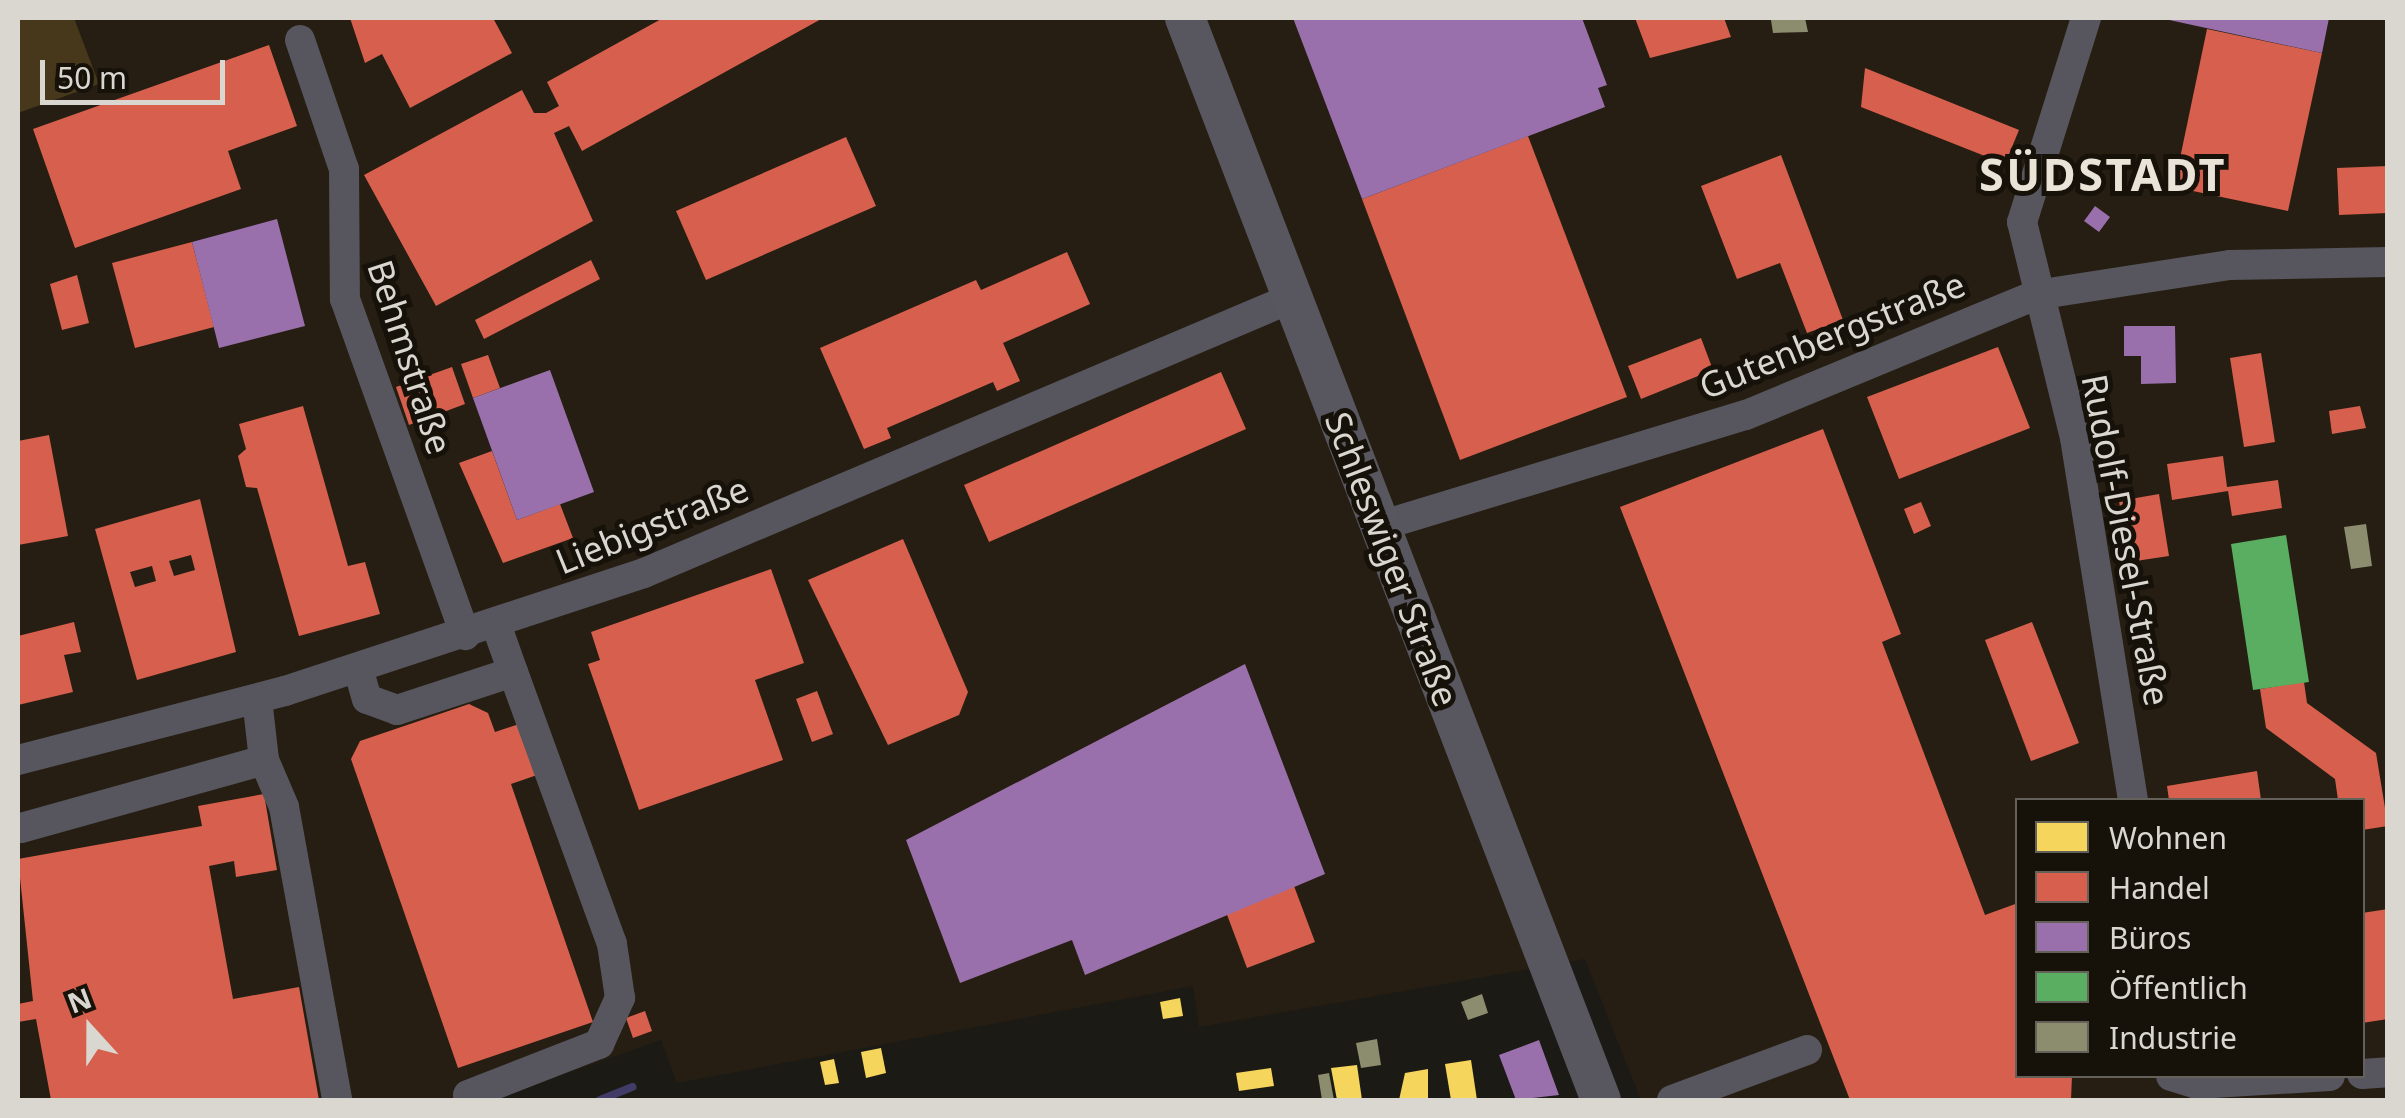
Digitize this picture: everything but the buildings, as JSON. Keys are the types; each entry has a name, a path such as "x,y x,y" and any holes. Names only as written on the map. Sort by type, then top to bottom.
{"main road":[{"name":"Schleswiger Straße","path":"1185,18 1601,1100"}],"street":[{"path":"2036,294 2022,222 2086,18"},
{"name":"Behmstraße","path":"300,40 344,169 345,298 465,635"},
{"name":"Gutenbergstraße","path":"1380,526 1746,416 2036,294 2214,266 2388,262"},
{"name":"Rudolf-Diesel-Straße","path":"2036,294 2075,438 2134,798"},
{"name":"Liebigstraße","path":"18,760 257,699 465,635 644,573 1292,298"},
{"path":"468,1095 600,1044 620,998 612,944 496,624"},
{"path":"358,668 367,700 397,710 512,672"},
{"path":"257,699 264,760 284,807 337,1100"},
{"path":"21,828 264,760"},
{"path":"1672,1100 1807,1050"},
{"path":"2178,1078 2197,1084 2297,1078"}],"shaded area":[{"path":"18,18 74,18 99,84 18,113"},
{"path":"74,18 2387,18 2387,1100 1641,1100 1585,959 1199,1027 1193,986 677,1083 661,1040 490,1100 18,1100 18,113 98,84"}],"waterway":[{"path":"600,1100 632,1087"}],"district":[{"name":"SÜDSTADT","path":"2103,174"}]}
